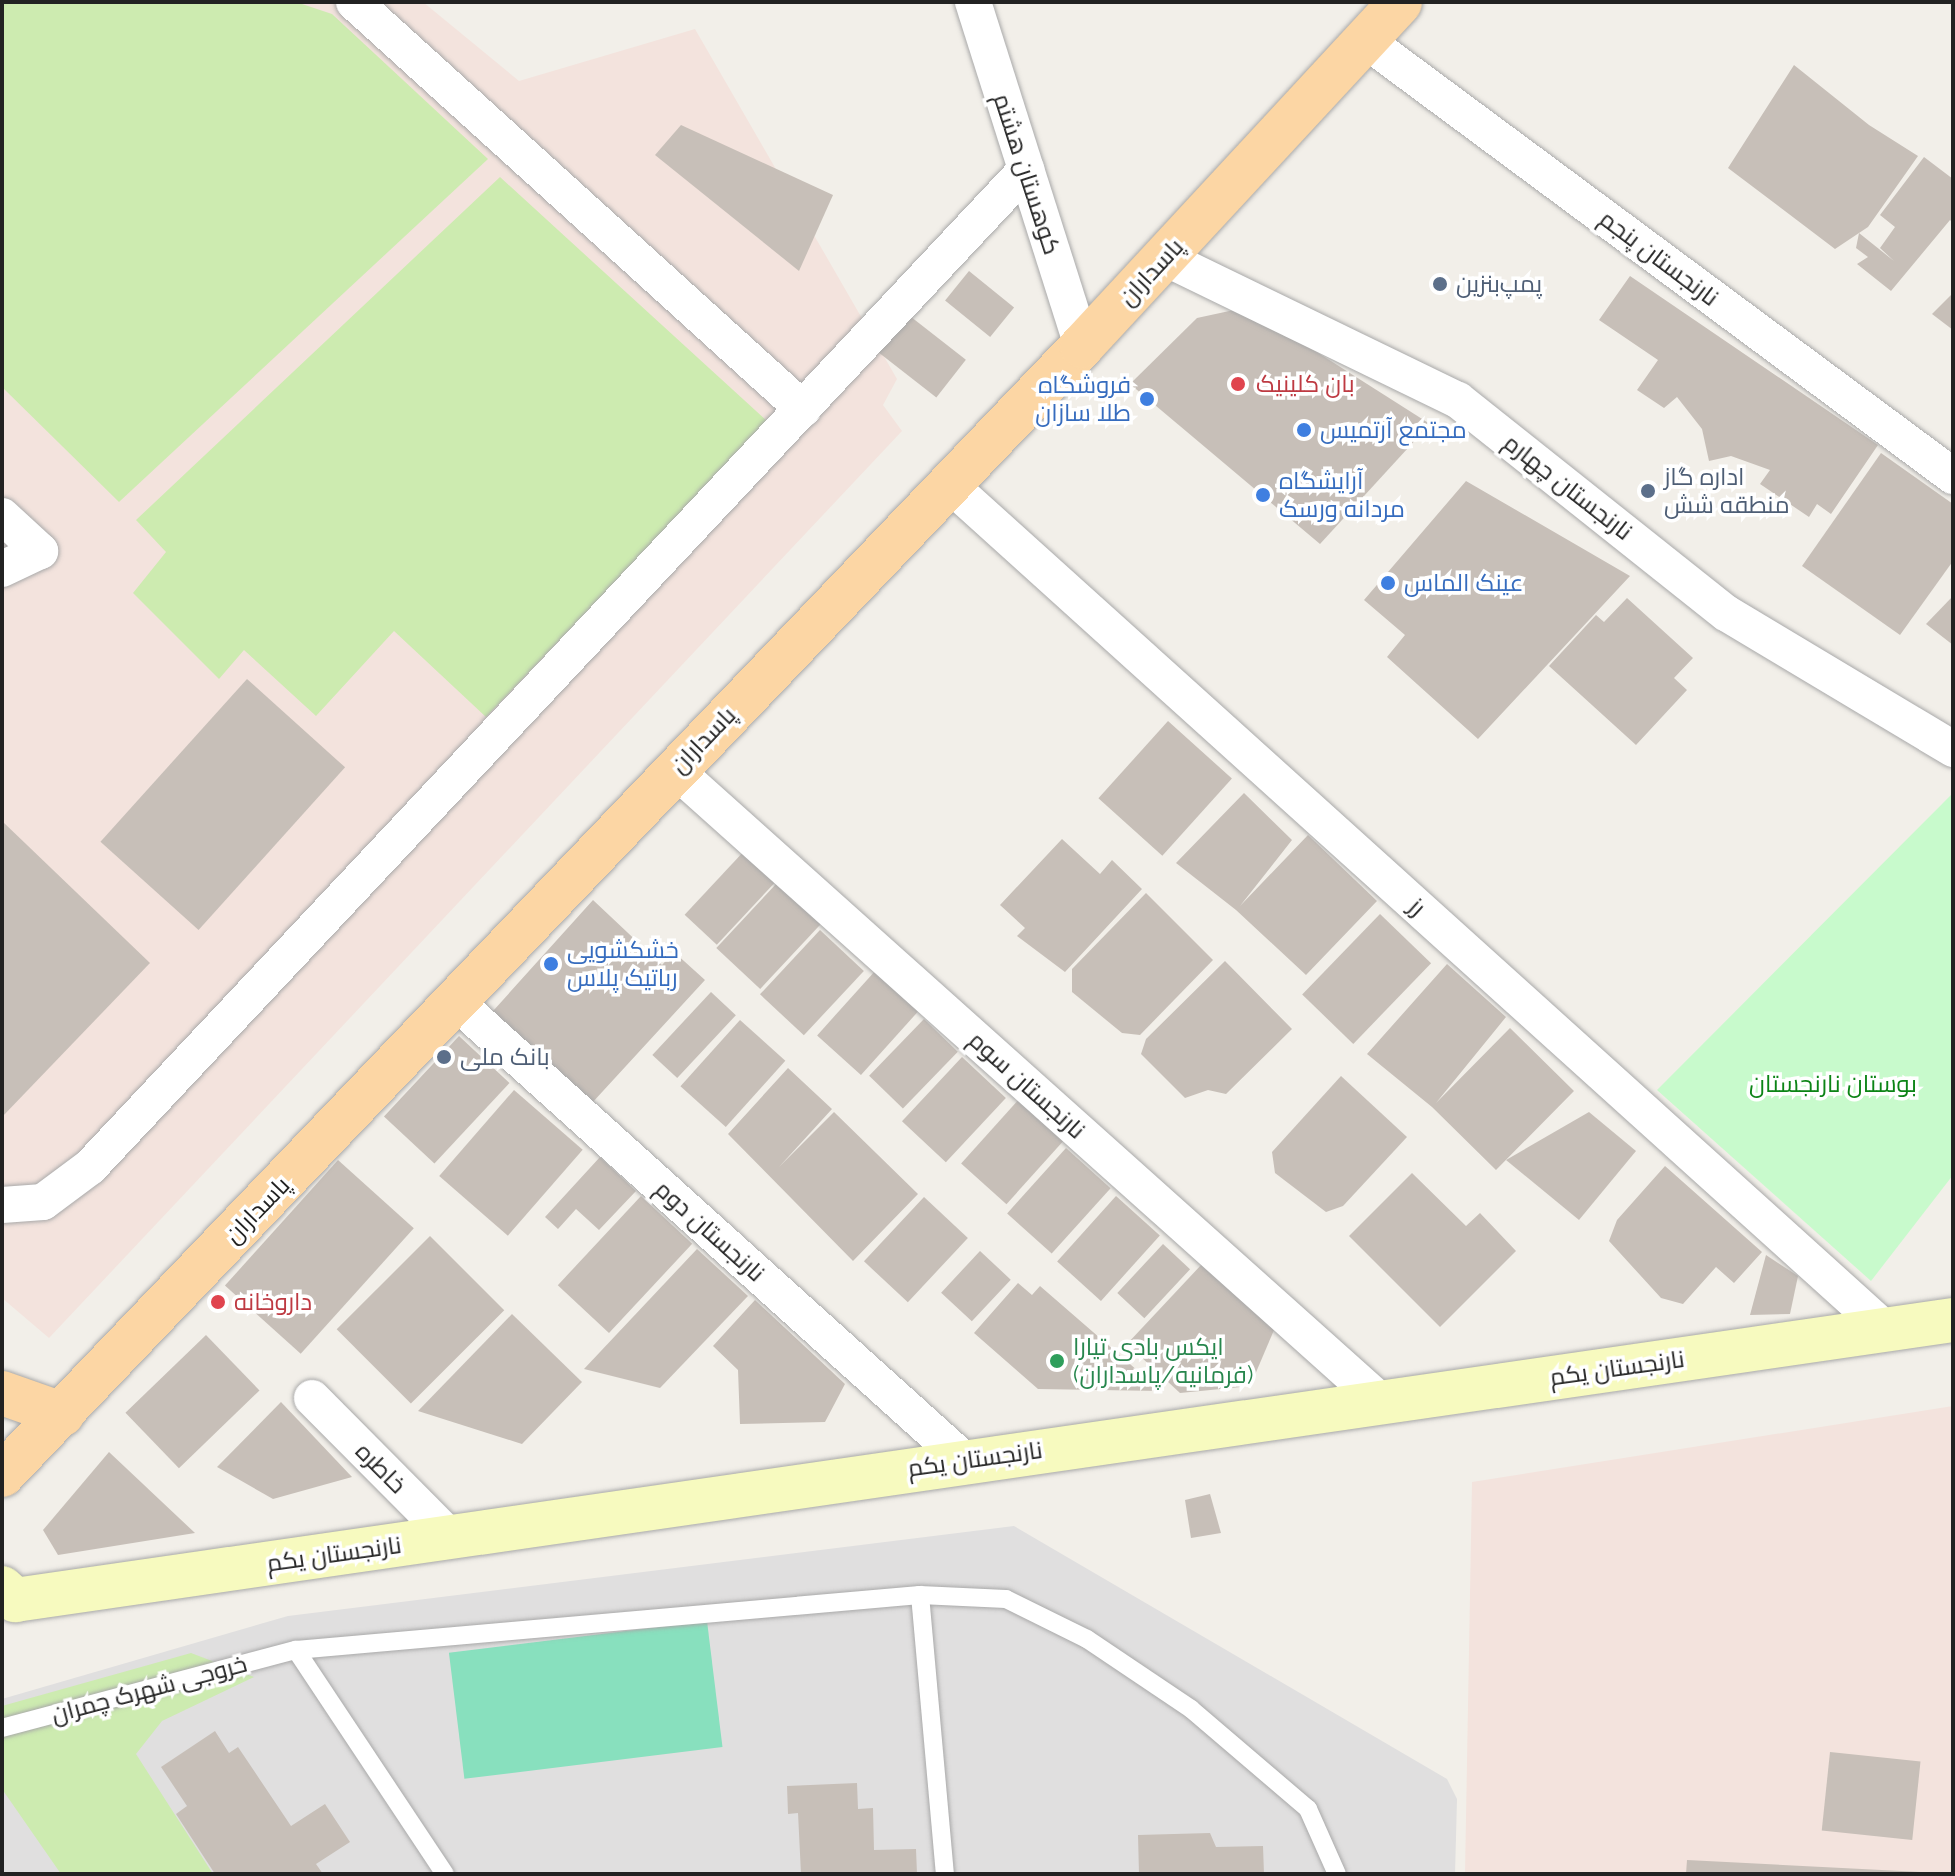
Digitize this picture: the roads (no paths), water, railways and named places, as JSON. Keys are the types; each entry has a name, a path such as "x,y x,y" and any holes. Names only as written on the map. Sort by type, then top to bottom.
{"main road":[{"name":"پاسداران","path":"3,1472 456,1002 674,769 950,485 1165,258 1400,2"},
{"name":"نارنجستان یکم","path":"2,1588 15,1600 964,1460 1953,1320"},
{"path":"2,1393 62,1414"}],"street":[{"path":"354,2 803,409"},
{"name":"کوهستان هشتم","path":"973,2 1082,346"},
{"name":"نارنجستان پنجم","path":"1365,40 1953,476"},
{"path":"2,1205 43,1202 80,1176 1026,170"},
{"name":"نارنجستان چهارم","path":"1165,258 1458,400 1726,613 1953,749"},
{"name":"رز","path":"950,485 1885,1329"},
{"path":"2,516 40,551 2,569"},
{"name":"نارنجستان سوم","path":"674,769 1380,1401"},
{"name":"نارنجستان دوم","path":"456,1002 964,1460"},
{"name":"خاطره","path":"312,1398 450,1537"}],"lane":[{"name":"خروجی شهرک چمران","path":"2,1728 296,1650 920,1595 1006,1599 1087,1639 1191,1709 1308,1809 1337,1874"},
{"path":"920,1595 945,1874"},
{"path":"296,1650 445,1874"}],"place":[{"name":"پمپ‌بنزین","path":"1440,284"},
{"name":"بان کلینیک","path":"1238,384"},
{"name":"فروشگاه طلا سازان","path":"1147,399"},
{"name":"مجتمع آرتمیس","path":"1304,430"},
{"name":"اداره گاز منطقه شش","path":"1648,491"},
{"name":"آرایشگاه مردانه ورسک","path":"1263,495"},
{"name":"عینک الماس","path":"1388,583"},
{"name":"خشکشویی رباتیک پلاس","path":"551,964"},
{"name":"بانک ملی","path":"444,1057"},
{"name":"داروخانه","path":"218,1302"},
{"name":"ایکس بادی تیارا (فرمانیه/پاسداران)","path":"1057,1361"}],"park label":[{"name":"بوستان نارنجستان","path":"1833,1084"}]}
